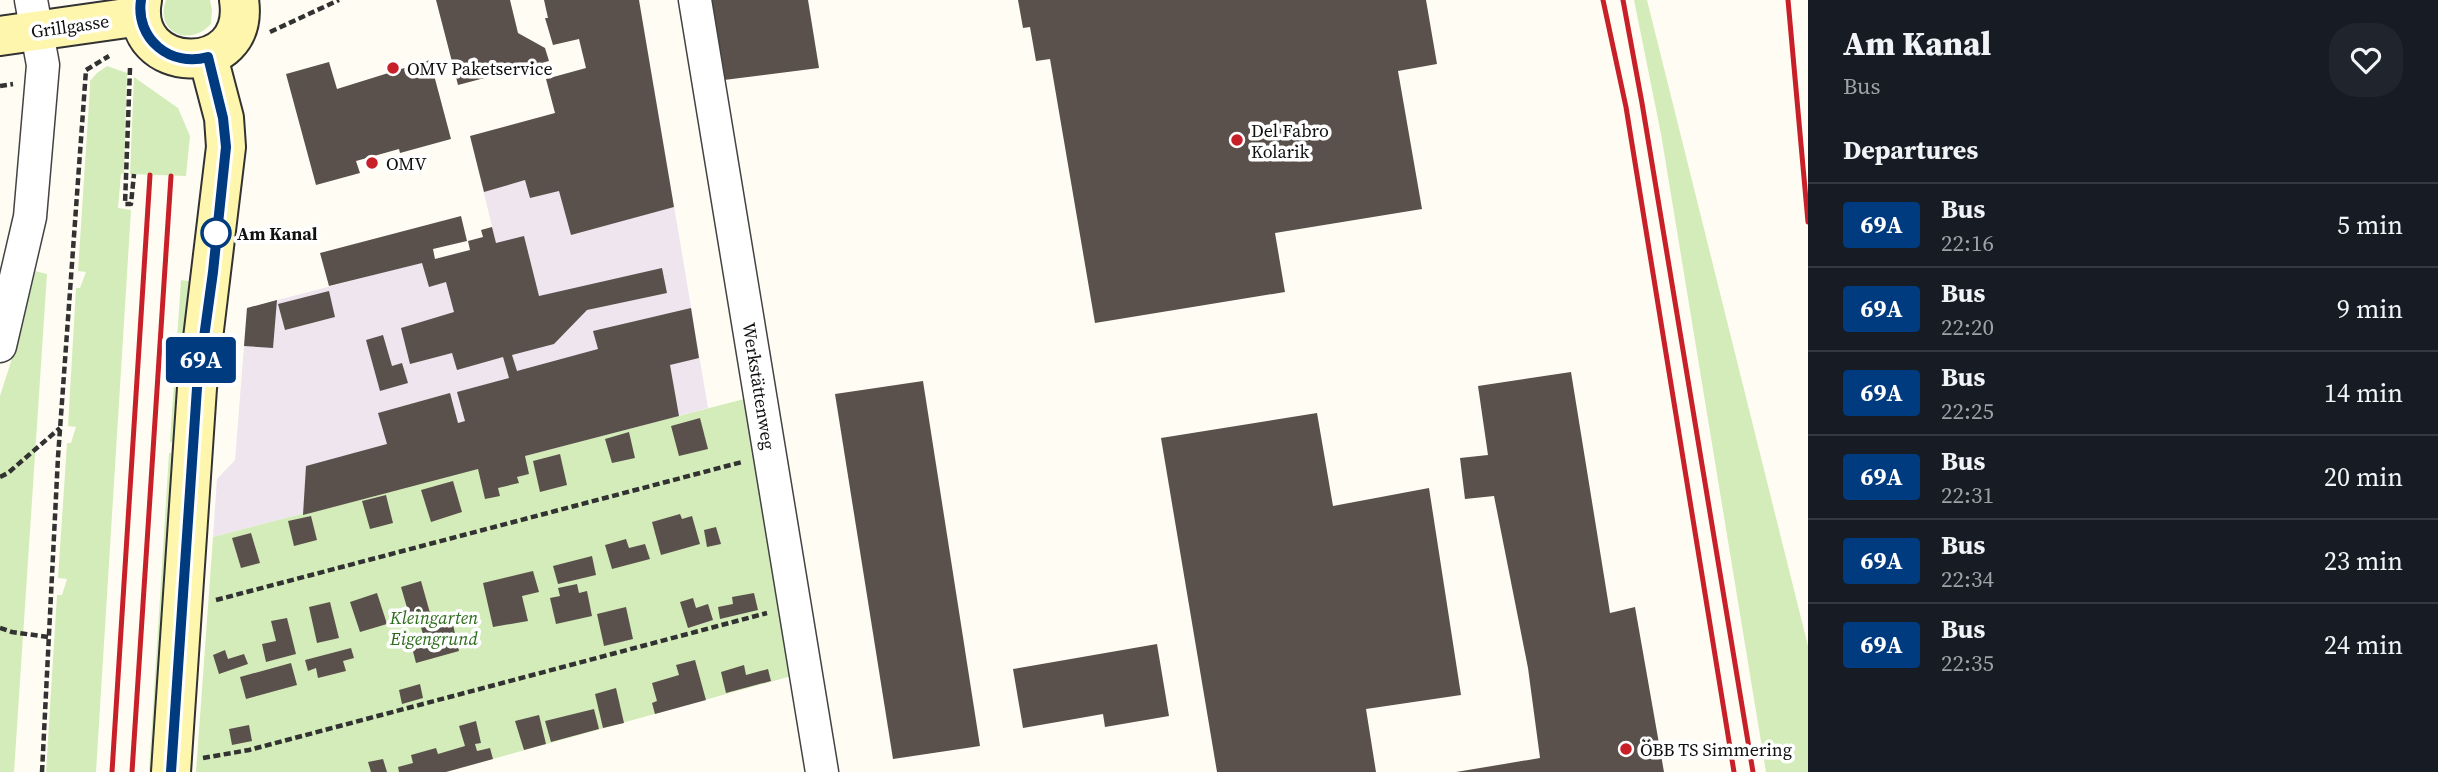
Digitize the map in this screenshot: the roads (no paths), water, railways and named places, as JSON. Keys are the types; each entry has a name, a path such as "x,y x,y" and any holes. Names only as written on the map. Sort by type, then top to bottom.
{"main road":[{"path":"124,23 142,25 151,41 164,53 182,59 200,59 227,45 238,26 243,1"},
{"name":"Grillgasse","path":"22,22 124,23"},
{"path":"184,766 197,388 226,147 223,118 208,57"}],"street":[{"name":"Werkstättenweg","path":"695,0 763,456 822,772"},
{"path":"0,345 30,217 43,65 22,22"}],"railway":[{"path":"1603,0 1626,107 1734,772"},
{"path":"1623,0 1753,772"},
{"path":"1788,0 1808,222"},
{"path":"112,772 150,175"},
{"path":"132,772 171,176"}],"place":[{"name":"OMV Paketservice","path":"393,68"},
{"name":"Del Fabro Kolarik","path":"1237,140"},
{"name":"OMV","path":"372,163"},
{"name":"Am Kanal","path":"216,233"},
{"name":"ÖBB TS Simmering","path":"1626,749"}],"park label":[{"name":"Kleingarten Eigengrund","path":"434,627"}]}
